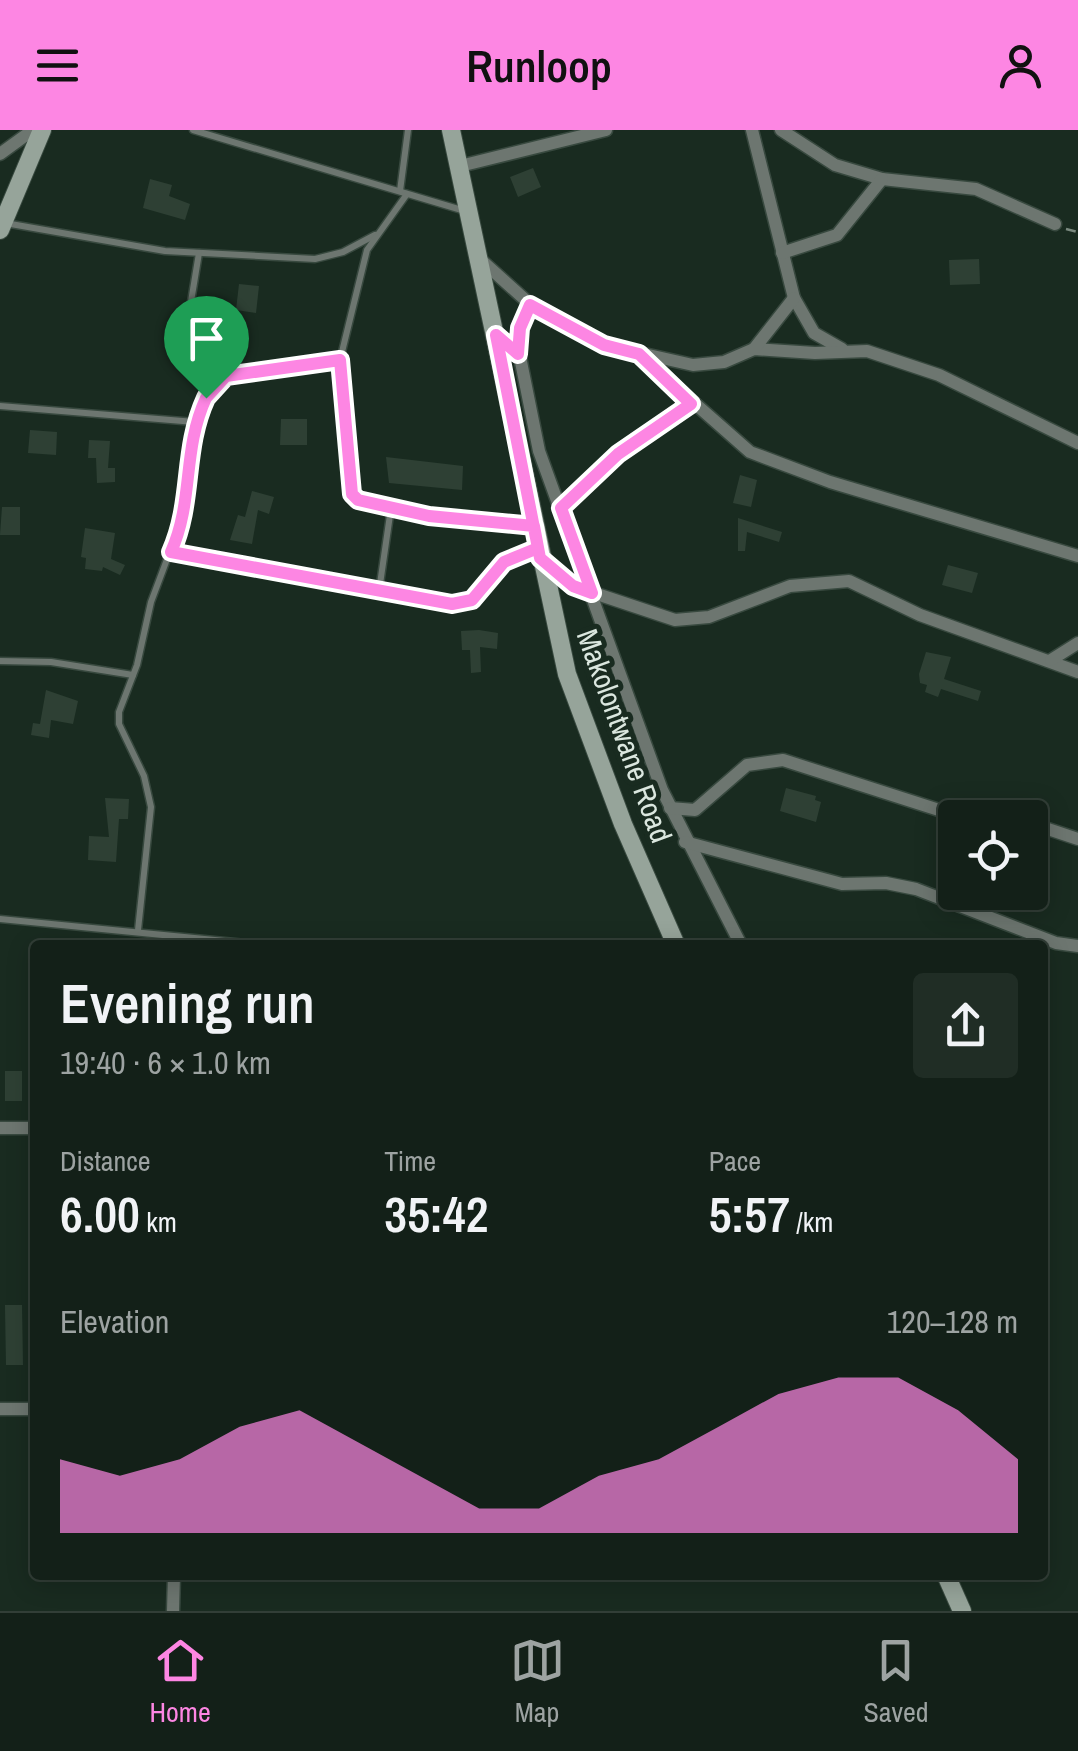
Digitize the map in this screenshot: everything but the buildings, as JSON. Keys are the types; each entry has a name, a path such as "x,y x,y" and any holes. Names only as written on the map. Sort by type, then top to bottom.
{"main road":[{"path":"2,226 42,130"},
{"name":"Makolontwane Road","path":"451,130 568,674 591,744 674,940"},
{"path":"948,1580 962,1611"}],"street":[{"path":"0,154 34,130"},
{"path":"460,166 606,130"},
{"path":"752,130 794,298 814,333 844,350"},
{"path":"781,130 829,162 882,179 976,189 1056,224"},
{"path":"782,253 837,235 882,179"},
{"path":"482,260 530,305 592,340 676,363 710,364 754,349 816,353 867,350 906,362 1078,443"},
{"path":"754,349 794,298"},
{"path":"530,305 520,328 518,354 535,438 670,808 738,940"},
{"path":"496,335 518,354"},
{"path":"639,354 735,443 765,458 830,482 1078,556"},
{"path":"561,508 618,454 691,404"},
{"path":"539,553 573,586 675,620 730,611 776,590 849,581 920,615 1078,672"},
{"path":"1051,660 1078,643"},
{"path":"670,808 695,810 747,764 782,760 938,809"},
{"path":"1048,829 1078,839"},
{"path":"685,842 842,884 886,883 916,889 1056,943 1078,946"},
{"path":"0,1128 30,1128"},
{"path":"0,1409 30,1409"},
{"path":"173,1611 174,1580"}],"lane":[{"path":"193,130 471,213"},
{"path":"379,592 391,508 358,500 349,485 340,360 357,277 376,234 404,193 408,130"},
{"path":"2,226 199,253 314,258 343,252 376,234"},
{"path":"199,253 188,332 206,398"},
{"path":"138,930 151,806 144,776 119,724 151,602 184,514 188,450 195,422 206,398 226,376 340,360"},
{"path":"0,406 195,422"},
{"path":"171,552 379,592 463,603 472,600 504,562 539,553"},
{"path":"0,661 52,662 133,675"},
{"path":"0,919 223,940"}],"path":[{"path":"391,508 534,526"}],"route":[{"path":"206,398 188,450 184,514 171,552 452,604 472,600 504,562 538,548 534,526 496,335 518,354 520,328 530,305 578,334 639,354 691,404 618,454 561,508 592,593 573,586 540,558 534,526 429,516 358,500 349,485 340,360 269,373 226,376 206,398"}]}
